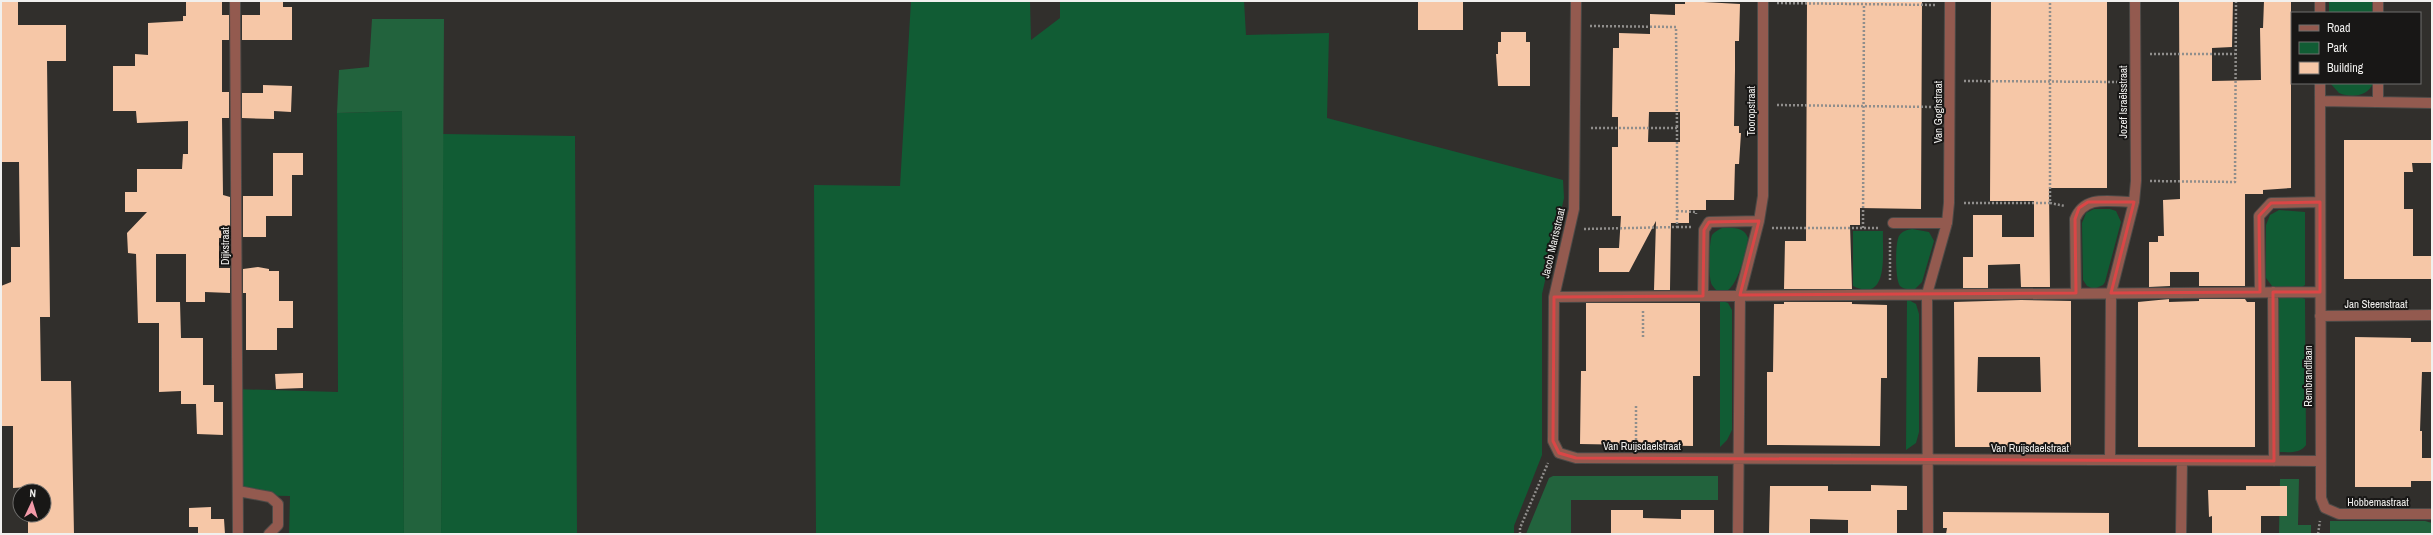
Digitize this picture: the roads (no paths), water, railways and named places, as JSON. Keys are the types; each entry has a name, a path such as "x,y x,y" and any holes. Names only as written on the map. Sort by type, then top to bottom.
{"street":[{"name":"Dijkstraat","path":"235,1 238,534"},
{"name":"Jacob Marisstraat","path":"1559,453 1553,441 1554,297 1574,209 1576,1"},
{"name":"Jozef Israëlsstraat","path":"2110,460 2111,293 2134,202 2136,182 2135,1"},
{"path":"2320,1 2320,12"},
{"path":"2378,1 2378,12"},
{"name":"Tooropstraat","path":"1739,458 1740,295 1759,222 1762,196 1763,2"},
{"name":"Van Goghstraat","path":"1928,534 1926,294 1947,223 1949,203 1950,3"},
{"name":"Rembrandtlaan","path":"2320,84 2320,461"},
{"path":"2378,84 2378,102"},
{"path":"2320,101 2432,102"},
{"path":"2076,293 2075,219 2079,208 2088,202 2134,202"},
{"path":"2260,292 2259,216 2271,203 2320,202"},
{"path":"1703,296 1704,230 1709,222 1759,222"},
{"path":"1892,223 1947,223"},
{"path":"2273,292 2274,461"},
{"path":"1554,297 2320,292"},
{"name":"Jan Steenstraat","path":"2320,316 2432,315"},
{"name":"Van Ruijsdaelstraat","path":"1559,453 1576,458 1636,457 2320,461"},
{"path":"1738,534 1739,458"},
{"path":"2181,534 2182,461"},
{"name":"Hobbemastraat","path":"2320,461 2321,498 2325,508 2339,514 2432,514"},
{"path":"238,492 270,497 278,504 278,525 269,534"}]}
